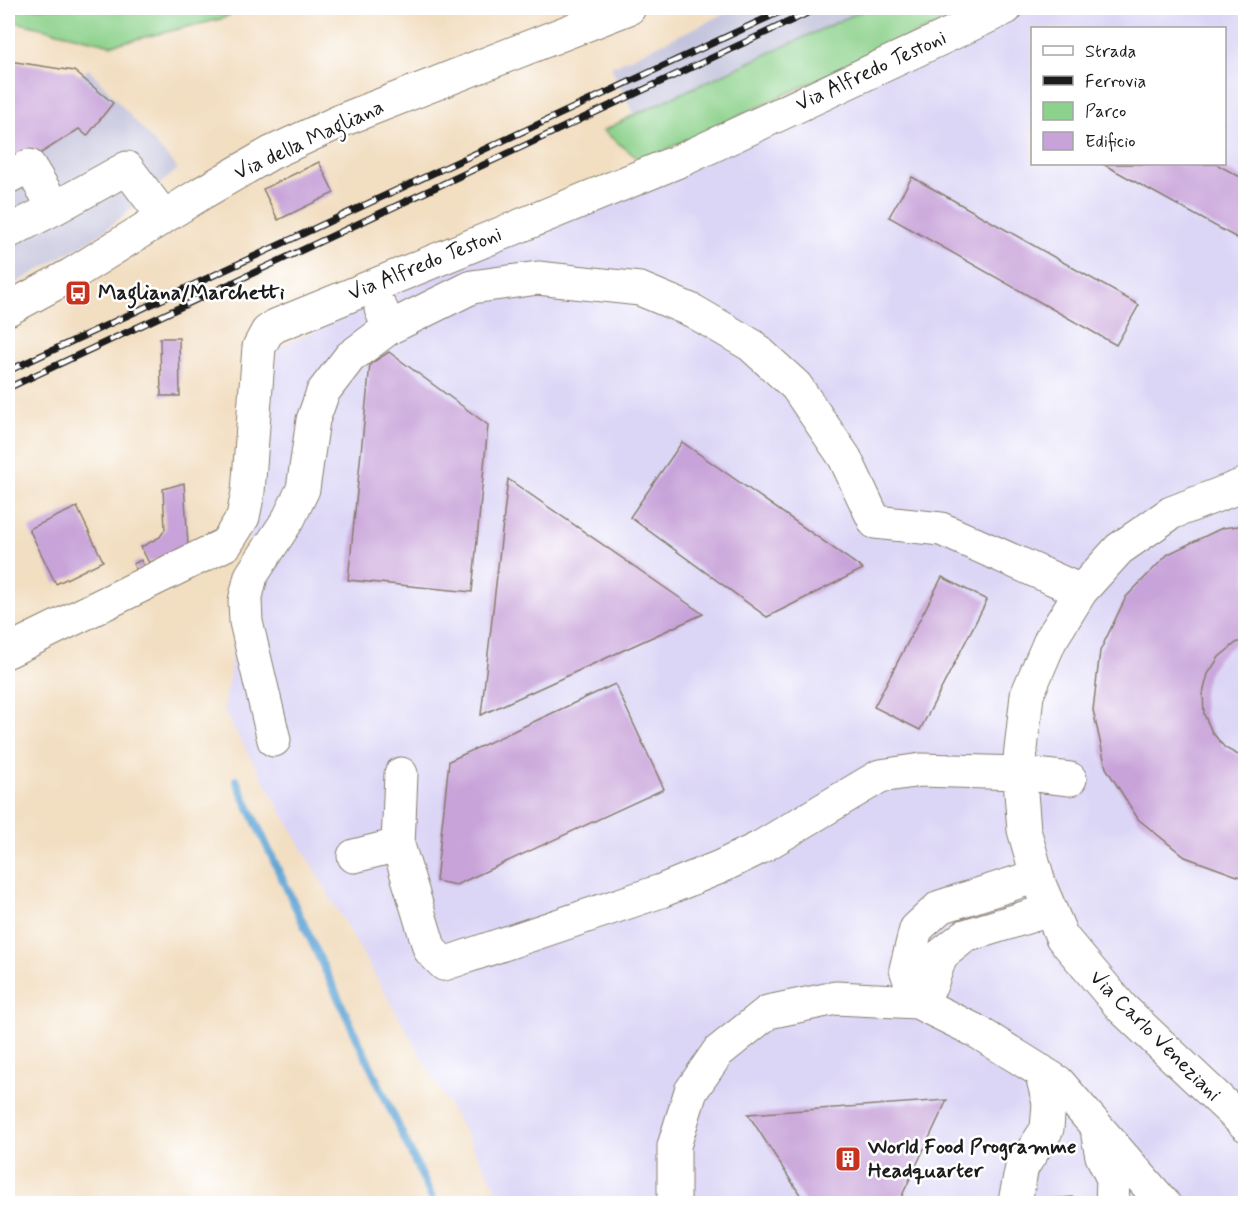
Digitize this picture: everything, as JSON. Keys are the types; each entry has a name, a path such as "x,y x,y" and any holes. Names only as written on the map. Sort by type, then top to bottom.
{"street":[{"name":"Via della Magliana","path":"8,309 71,275 163,216 272,153 345,119 629,8"},
{"name":"Via Alfredo Testoni","path":"8,651 226,544 243,517 248,492 258,355 262,339 267,332 284,321 686,158 1006,8"},
{"path":"8,177 29,166 55,208"},
{"path":"8,232 127,168 163,216"},
{"path":"274,740 246,622 245,601 251,576 289,518 303,489 313,420 323,392 350,357 388,328 472,287 538,278 640,289 693,311 751,345 796,386 845,458 875,522 941,529 1081,591"},
{"path":"371,285 388,328"},
{"name":"Via Carlo Veneziani","path":"1245,484 1171,513 1119,549 1081,591 1050,641 1027,695 1019,773 1024,830 1037,876 1062,937 1122,1008 1245,1125"},
{"path":"401,774 398,845 430,950 444,964 661,891 720,867 761,847 880,776 921,770 1019,773 1070,779"},
{"path":"354,856 398,845"},
{"path":"917,1002 906,969 916,929 940,908 1037,876"},
{"path":"917,1002 931,985 941,955 965,936 1050,910"},
{"path":"674,1203 674,1146 691,1091 718,1052 768,1012 836,998 917,1002 976,1031 1049,1076 1095,1122 1164,1203"},
{"path":"1015,1201 1022,1167 1047,1129 1049,1076"},
{"path":"1095,1122 1102,1156 1113,1179 1112,1203"}],"shaded area":[{"path":"737,8 868,8 634,115 611,67"},
{"path":"1019,8 1245,8 1245,1203 505,1203 224,711 277,348"},
{"path":"89,69 178,169 101,234 8,288 8,121"}],"green space":[{"path":"8,8 243,8 221,19 111,45 8,20"},
{"path":"868,8 973,8 641,161 603,131 634,115"}],"building":[{"path":"8,62 74,71 113,103 87,136 79,129 8,174"},
{"path":"319,162 334,193 278,220 263,189"},
{"path":"1105,165 1218,165 1246,180 1246,243"},
{"path":"912,177 1139,305 1116,345 889,217"},
{"path":"160,338 179,338 180,396 161,396"},
{"path":"389,352 488,425 472,592 348,580 370,364"},
{"path":"682,442 863,569 767,617 630,517"},
{"path":"508,479 703,614 481,715"},
{"path":"184,483 188,545 149,563 141,547 160,537 165,529 163,489"},
{"path":"77,507 103,561 56,584 29,529"},
{"path":"1246,525 1246,639 1236,643 1219,657 1208,674 1203,693 1204,714 1212,732 1225,748 1246,759 1246,877 1240,877 1185,857 1138,819 1106,768 1093,710 1100,651 1126,597 1168,554 1222,528"},
{"path":"141,560 144,567 137,571 133,564"},
{"path":"942,577 987,600 920,730 874,707"},
{"path":"615,684 664,789 456,885 436,881 449,761"},
{"name":"World Food Programme Headquarter","path":"947,1100 898,1204 806,1204 748,1114"},
{"name":"World Food Programme Headquarter","path":"1073,1197 1070,1204 1010,1204 1010,1202"}],"waterway":[{"path":"236,780 435,1204"}],"railway":[{"path":"8,371 788,8"},
{"path":"8,388 818,8"}],"place":[{"name":"Magliana/Marchetti","path":"78,293"},
{"name":"World Food Programme Headquarter","path":"848,1159"}]}
